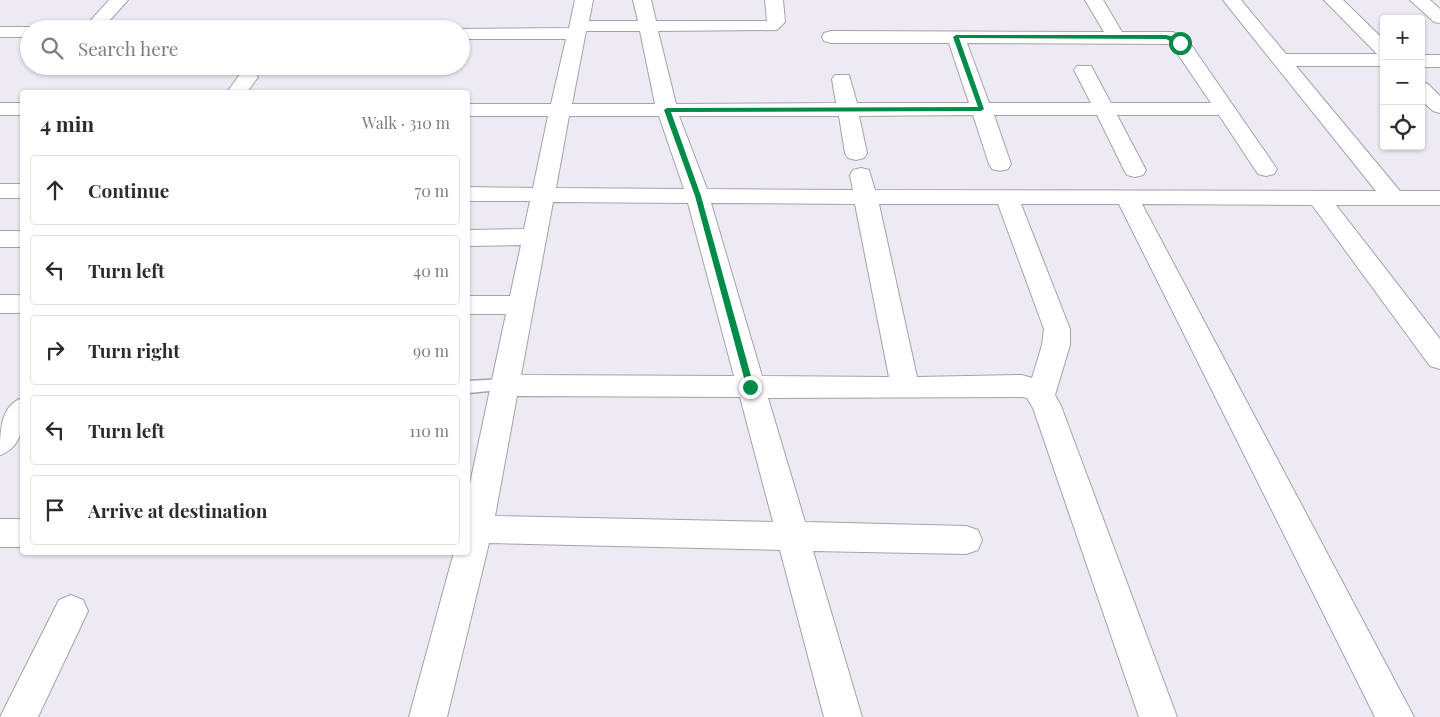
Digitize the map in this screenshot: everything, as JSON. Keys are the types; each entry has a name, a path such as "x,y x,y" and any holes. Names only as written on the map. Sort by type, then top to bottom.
{"street":[{"path":"100,20 119,0"},
{"path":"470,552 584,0"},
{"path":"642,0 667,110 698,196 843,717"},
{"path":"470,33 649,26 771,26 776,22 774,0"},
{"path":"1094,0 1116,36"},
{"path":"1232,0 1393,197"},
{"path":"1333,0 1380,47"},
{"path":"1419,0 1440,18"},
{"path":"0,32 20,32"},
{"path":"831,37 1166,37 1178,41 1266,169"},
{"path":"956,37 1000,164"},
{"path":"1282,60 1380,60"},
{"path":"1425,61 1440,61"},
{"path":"1084,70 1136,170"},
{"path":"842,78 905,388"},
{"path":"1425,92 1440,107"},
{"path":"0,109 20,109"},
{"path":"470,110 1225,109"},
{"path":"470,194 698,196 861,175 1007,198 1440,198"},
{"path":"0,191 20,191"},
{"path":"1318,197 1440,359"},
{"path":"1007,198 1057,329 1056,345 1041,395"},
{"path":"1127,198 1395,717"},
{"path":"470,238 535,237"},
{"path":"0,239 20,239"},
{"path":"0,304 20,304"},
{"path":"470,305 521,305"},
{"path":"505,385 905,388 1022,386 1036,389 1041,395 1158,717"},
{"path":"0,443 20,412"},
{"path":"0,443 20,444"},
{"path":"476,529 791,534 966,540"},
{"path":"0,533 20,533"},
{"path":"428,717 469,555"},
{"path":"18,717 71,611"}],"lane":[{"path":"470,387 505,385"}],"route":[{"path":"750,387 698,196 667,110 981,109 956,37 1166,37 1173,38 1180,43"}]}
